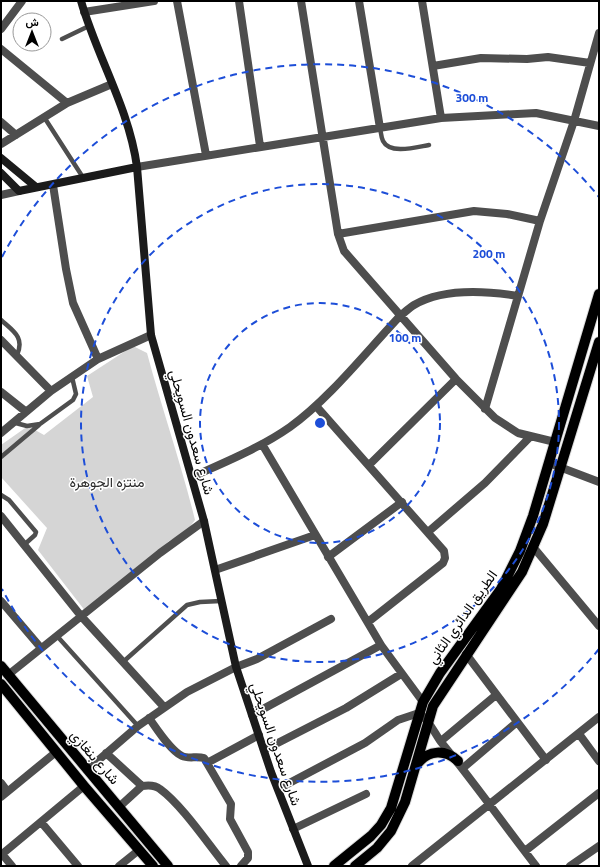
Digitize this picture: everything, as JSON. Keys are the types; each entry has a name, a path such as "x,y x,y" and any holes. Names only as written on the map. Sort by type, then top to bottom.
{"main road":[{"name":"شارع سعدون السويحلي","path":"81,1 89,26 124,114 137,167 151,334 204,521 236,667 278,789 308,866"},
{"path":"1,158 36,187"},
{"path":"1,173 19,191 137,167"},
{"name":"الطريق الدائري الثاني","path":"334,866 371,836 381,825 391,808 422,702 440,672 501,590 520,551 533,516 599,294"},
{"name":"الطريق الدائري الثاني","path":"355,866 377,848 391,830 401,812 433,706 466,654 522,572 534,548 543,524 599,342"},
{"name":"شارع بنغازي","path":"1,666 168,866"},
{"name":"شارع بنغازي","path":"1,685 152,866"},
{"path":"416,765 424,757 433,753 445,753 461,765"}],"street":[{"path":"1,29 22,1"},
{"path":"84,12 154,1"},
{"path":"176,1 206,155"},
{"path":"239,1 260,146"},
{"path":"301,1 321,137 338,234 344,251 456,380 503,425 530,436 555,442"},
{"path":"359,1 380,128"},
{"path":"422,1 441,118"},
{"path":"486,409 540,221 574,121 599,33"},
{"path":"1,49 67,103"},
{"path":"433,66 481,58 527,59 548,57 590,63"},
{"path":"1,144 67,103 112,84"},
{"path":"137,167 441,118 523,112 536,113 599,126"},
{"path":"1,122 16,135"},
{"path":"53,185 66,269 73,303 98,359"},
{"path":"1,202 4,194 19,191"},
{"path":"338,234 474,211 506,214 540,221"},
{"path":"192,477 262,444 290,427 316,406 400,316 415,305 453,294 485,292 518,296"},
{"path":"1,433 25,411 51,391 98,359 151,334"},
{"path":"1,340 18,355 51,391"},
{"path":"369,465 456,380"},
{"path":"1,392 25,411"},
{"path":"316,406 444,551 445,558 443,563 368,622"},
{"path":"428,532 485,483 530,436"},
{"path":"262,444 381,645 422,702"},
{"path":"548,463 599,482"},
{"path":"328,557 402,502"},
{"path":"1,516 25,544 81,616 164,707"},
{"path":"8,675 160,553 204,521"},
{"path":"215,570 315,535"},
{"path":"534,548 599,626"},
{"path":"1,601 41,648"},
{"path":"87,770 138,726 164,707 203,683 236,667 257,659 331,620"},
{"path":"252,715 381,645"},
{"path":"466,654 546,760"},
{"path":"264,750 346,708 401,674"},
{"path":"441,741 496,695"},
{"path":"278,789 365,743 398,720 419,713 428,722 441,741 461,765 536,866"},
{"path":"412,866 599,717"},
{"path":"149,718 163,737 180,754 186,757 201,757 207,763 231,804 230,819 248,852 248,858 241,866"},
{"path":"461,765 517,722"},
{"path":"579,734 599,761"},
{"path":"207,763 259,735"},
{"path":"1,784 4,794 56,752"},
{"path":"106,753 142,786"},
{"path":"12,866 2,854 84,786"},
{"path":"119,807 142,786 151,786 160,789 180,809 226,866"},
{"path":"525,851 599,793"},
{"path":"293,829 366,794"},
{"path":"41,822 78,866"},
{"path":"570,866 599,846"},
{"path":"119,866 139,850"}],"lane":[{"path":"62,39 89,26"},
{"path":"44,117 84,178"},
{"path":"380,128 383,141 387,146 394,149 429,146"},
{"path":"1,320 16,335 20,342 21,346 18,355"},
{"path":"1,457 40,424 73,400 76,394 72,377"},
{"path":"12,422 27,426 40,424"},
{"path":"1,495 9,500 36,532 35,535 25,544"},
{"path":"123,662 188,605 200,602 221,601"},
{"path":"57,636 138,726"}],"green space":[{"name":"منتزه الجوهرة","path":"133,346 147,353 195,520 186,532 169,541 86,612 38,550 47,528 1,477 1,445 28,426 44,435 93,397 87,376"}]}
